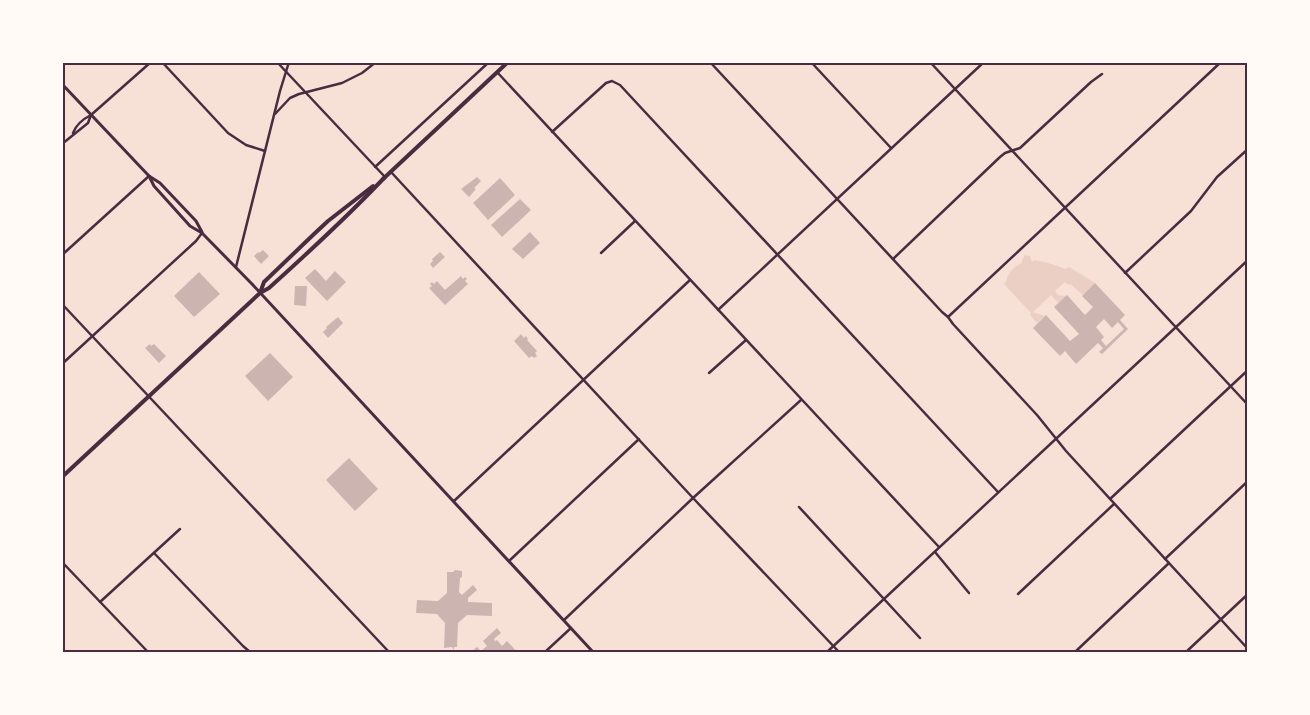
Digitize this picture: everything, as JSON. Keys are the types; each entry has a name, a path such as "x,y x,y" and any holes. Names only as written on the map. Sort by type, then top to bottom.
{"main road":[{"path":"260,293 264,282 328,221 391,172 508,62"},
{"path":"62,84 149,176 160,183 196,221 202,233"},
{"path":"149,176 154,186 190,226 202,233 260,293 593,652"},
{"path":"62,477 260,293 269,288 353,211 384,178"}],"street":[{"path":"62,144 84,118 151,62"},
{"path":"162,62 228,133 246,145 265,152"},
{"path":"277,62 384,178"},
{"path":"236,268 289,62"},
{"path":"275,114 290,98 347,81 362,73 376,62"},
{"path":"375,167 489,62"},
{"path":"710,62 948,317 1037,416 1055,439 1248,649"},
{"path":"811,62 891,148"},
{"path":"930,62 1248,405"},
{"path":"718,310 984,62"},
{"path":"948,317 1221,62"},
{"path":"497,72 938,547"},
{"path":"892,259 1000,157 1020,148 1102,74"},
{"path":"552,132 608,81 620,85 998,492"},
{"path":"1125,272 1190,210 1217,177 1248,149"},
{"path":"391,172 838,652"},
{"path":"62,255 149,176"},
{"path":"601,253 635,221"},
{"path":"62,364 196,241 202,233"},
{"path":"827,652 1248,260"},
{"path":"454,501 690,280"},
{"path":"62,304 389,652"},
{"path":"709,374 746,340"},
{"path":"1110,499 1248,370"},
{"path":"564,620 693,498 801,400"},
{"path":"509,562 639,439"},
{"path":"1165,559 1248,481"},
{"path":"1018,594 1114,504"},
{"path":"798,507 920,638"},
{"path":"100,602 180,528"},
{"path":"934,552 969,593"},
{"path":"154,553 250,652"},
{"path":"62,562 148,652"},
{"path":"1075,652 1169,563"},
{"path":"1186,652 1248,594"},
{"path":"545,652 571,628"}],"shaded area":[{"path":"1025,255 1030,256 1032,262 1034,260 1053,264 1065,269 1069,267 1095,283 1083,295 1065,282 1055,291 1058,295 1066,296 1058,303 1051,295 1033,312 1045,316 1037,323 1030,315 1031,313 1004,284 1012,270 1022,263"}],"building":[{"path":"477,177 481,181 469,197 461,189"},
{"path":"500,178 515,195 488,220 473,203"},
{"path":"520,199 531,210 502,237 491,225"},
{"path":"530,232 540,243 523,259 512,249"},
{"path":"263,250 269,256 261,264 254,256"},
{"path":"440,252 445,257 433,268 430,264 433,261 432,259"},
{"path":"315,269 326,281 335,271 346,282 327,301 305,278"},
{"path":"199,272 220,294 194,317 174,296"},
{"path":"461,276 463,279 465,277 467,279 465,281 468,284 445,305 429,288 432,286 430,284 432,282 434,284 437,281 445,290"},
{"path":"1095,283 1125,315 1120,320 1128,329 1102,354 1099,352 1103,348 1098,343 1076,364 1065,351 1060,356 1033,328 1046,315 1070,341 1079,334 1054,307 1067,295 1085,315 1093,307 1082,296","holes":["1104,319 1112,328 1118,322 1124,329 1106,346 1101,340 1104,337 1096,327"]},
{"path":"295,286 307,286 306,306 294,305"},
{"path":"338,317 343,323 328,338 323,332"},
{"path":"521,334 524,338 526,336 527,340 537,351 535,353 537,356 534,358 532,356 529,358 514,341"},
{"path":"150,344 151,346 154,344 166,356 159,363 145,348"},
{"path":"270,353 293,377 268,401 245,376"},
{"path":"349,458 378,489 355,511 326,480"},
{"path":"462,571 459,592 462,595 473,585 477,590 468,598 468,602 492,603 492,616 467,615 458,623 457,647 454,647 454,650 452,647 444,648 445,623 437,614 416,613 417,600 438,601 447,593 447,572"},
{"path":"497,628 501,633 494,639 495,641 497,640 502,646 507,641 517,652 471,652 477,647 481,651 487,646 483,641"}]}
